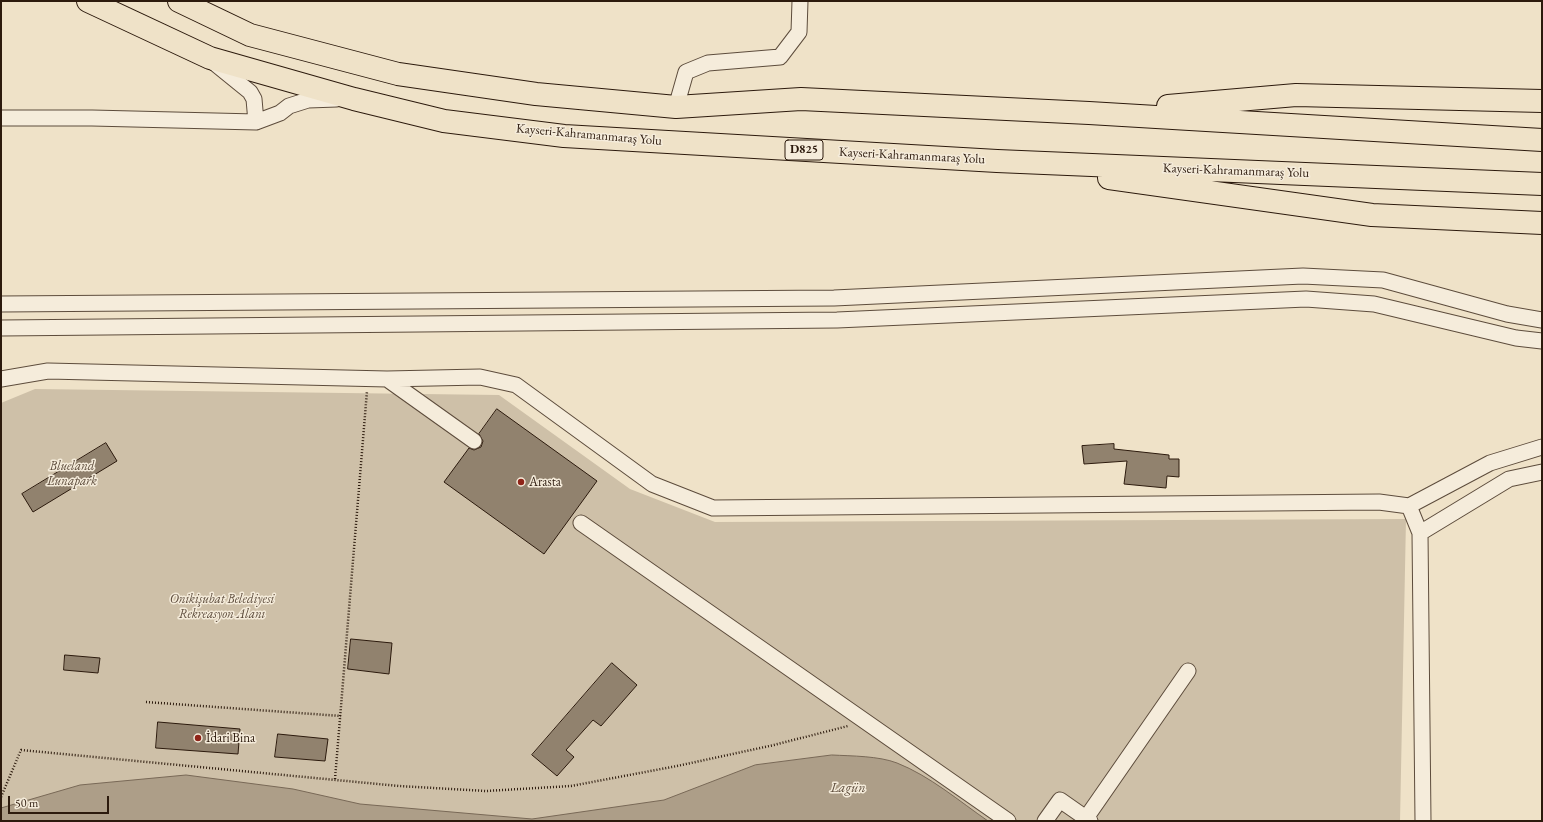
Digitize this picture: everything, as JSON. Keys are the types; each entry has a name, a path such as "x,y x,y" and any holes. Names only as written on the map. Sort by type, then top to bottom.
{"highway":[{"name":"Kayseri-Kahramanmaraş Yolu","path":"88,1 210,58 354,99 444,121 564,136 997,161 1542,184"},
{"path":"179,1 250,35 398,74 536,94 676,107 801,100 1089,113 1542,140"},
{"path":"1089,113 1296,96 1542,101"},
{"path":"997,161 1220,195 1372,215 1542,223"}],"street":[{"path":"676,107 686,72 708,63 780,57 799,32 800,1"},
{"path":"210,58 250,92 254,99 256,122"},
{"path":"1,118 92,118 256,122 280,114 289,106 308,100 354,99"},
{"path":"1,304 834,298 1303,276 1383,280 1507,314 1542,320"},
{"path":"1,328 837,320 1306,299 1374,304 1516,338 1542,341"},
{"path":"1,379 48,372 387,379 480,377 516,385 652,484 713,508 1379,502 1409,506 1490,463 1542,447"},
{"path":"387,379 474,441"},
{"path":"1420,533 1508,479 1542,472"},
{"path":"1409,506 1420,533 1423,821"},
{"path":"581,523 1008,821"},
{"path":"1045,821 1060,800 1088,820 1188,671"}],"path":[{"path":"335,779 368,378"},
{"path":"146,702 341,716"},
{"path":"1,797 21,750 335,779 486,791 572,786 677,766 774,745 866,722"}],"green space":[{"name":"Onikişubat Belediyesi Rekreasyon Alanı","path":"35,389 499,395 630,489 715,522 1406,519 1400,821 1,821 1,403"}],"water":[{"name":"Lagün","path":"832,755 874,758 897,763 909,768 944,789 988,821 1,821 1,808 80,785 186,775 293,789 360,804 532,819 664,800 755,765"}],"building":[{"name":"Arasta","path":"497,409 597,481 544,554 444,482 469,448 474,450 481,447 483,441 479,434"},
{"path":"106,443 117,461 33,512 22,494"},
{"path":"1114,444 1114,449 1169,455 1169,459 1179,459 1179,477 1167,476 1166,488 1124,484 1127,461 1084,464 1082,446"},
{"path":"351,639 392,643 389,674 348,669"},
{"path":"65,655 100,658 98,673 64,670"},
{"path":"612,663 637,685 601,726 593,720 566,750 574,757 557,776 532,755"},
{"name":"İdari Bina","path":"158,722 240,729 238,754 156,748"},
{"path":"278,734 328,739 325,761 275,757"}],"place":[{"name":"Arasta","path":"521,482"},
{"name":"İdari Bina","path":"198,738"}],"park label":[{"name":"Blueland Lunapark","path":"72,474"}]}
